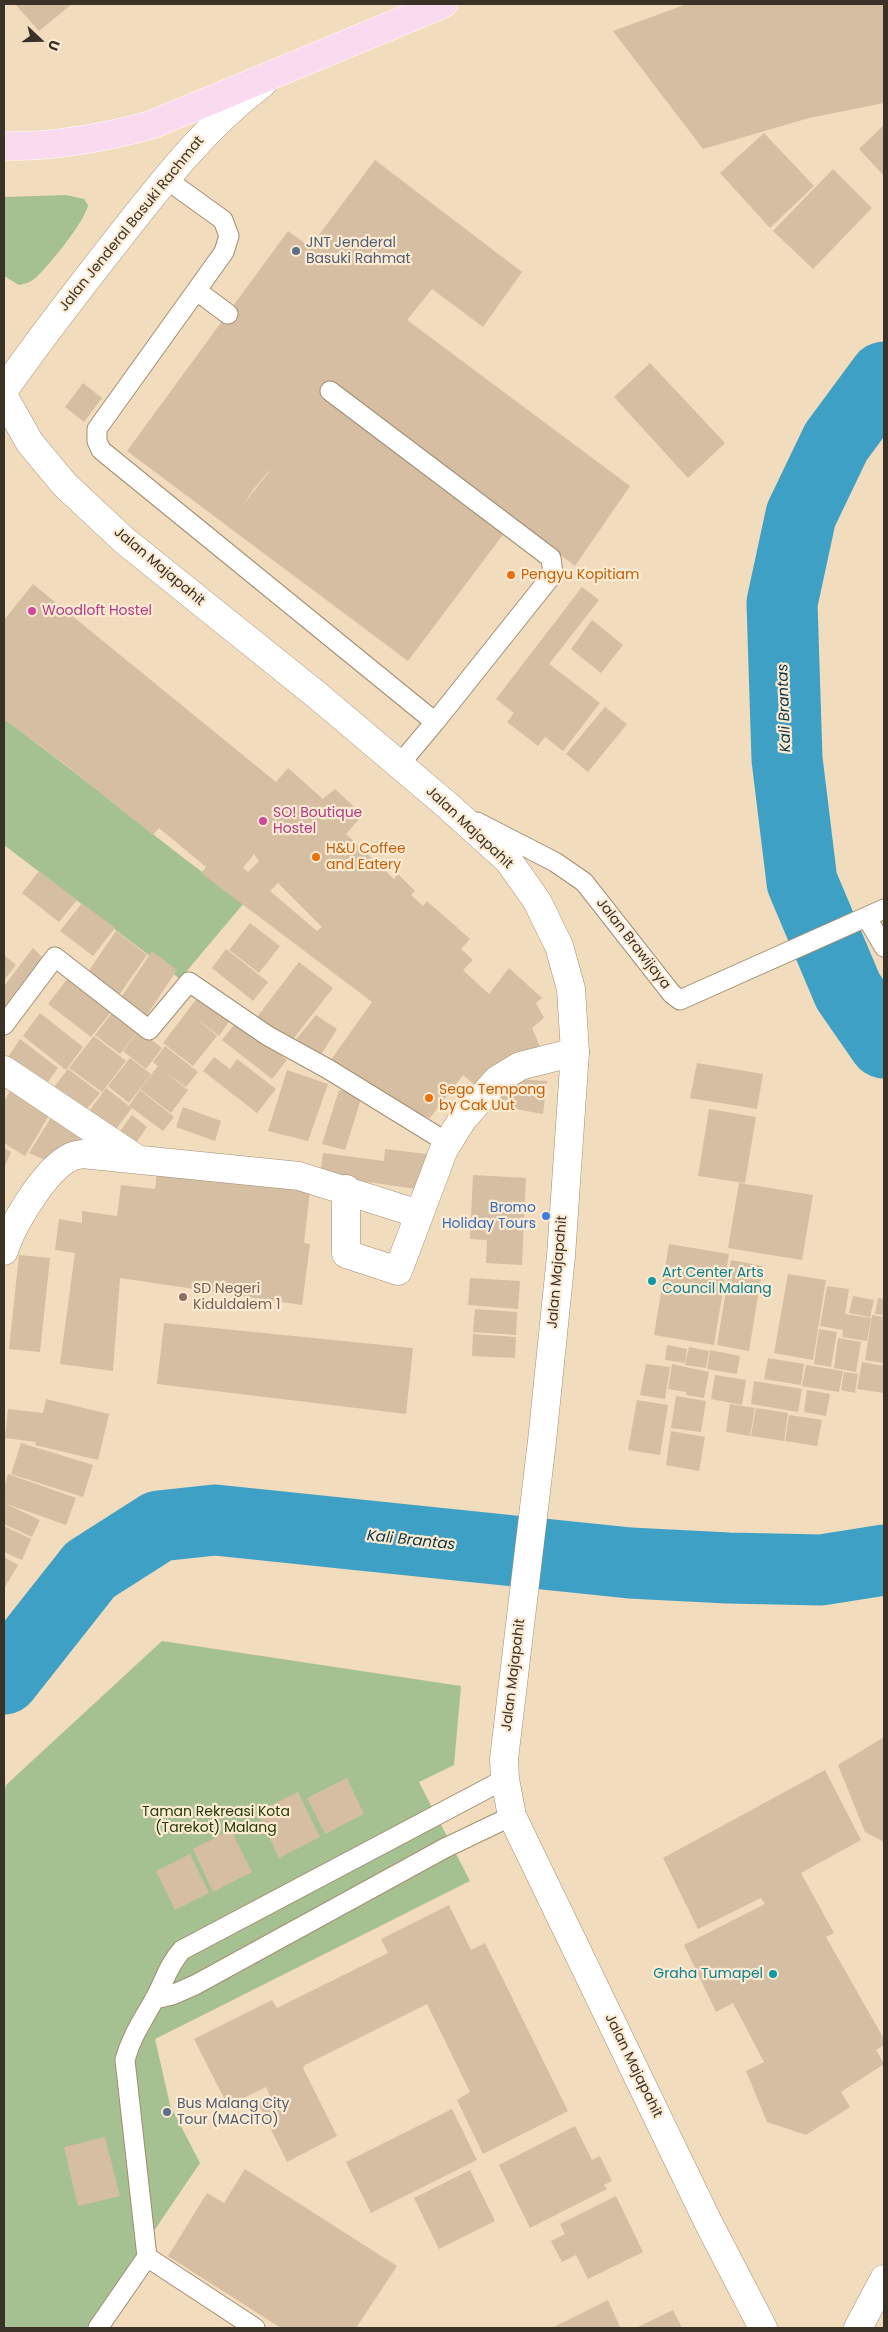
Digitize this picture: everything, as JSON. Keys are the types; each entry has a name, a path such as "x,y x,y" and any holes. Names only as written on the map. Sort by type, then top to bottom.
{"main road":[{"name":"Jalan Jenderal Basuki Rachmat","path":"4,146 36,147 116,135 152,125 443,4"}],"street":[{"name":"Jalan Jenderal Basuki Rachmat","path":"4,390 42,334 166,178 235,105 276,74"},
{"name":"Jalan Majapahit","path":"4,397 30,443 41,457 65,485 125,541 400,765 508,860 537,901 559,946 571,990 575,1052 560,1256 542,1441 504,1759 504,1779 512,1816 709,2224 763,2328"},
{"path":"346,1190 346,1254 398,1271 444,1149 462,1120 497,1080 520,1066 575,1052"},
{"path":"4,1070 136,1158"},
{"path":"7,1233 55,1169 70,1157 97,1154 299,1176 419,1214"},
{"path":"858,2328 884,2279"}],"lane":[{"path":"166,178 223,220 229,236 224,252 97,429 97,441 101,450 435,722"},
{"path":"197,291 228,314"},
{"path":"330,391 552,558 553,574 400,765"},
{"name":"Jalan Brawijaya","path":"447,805 555,862 584,882 667,987 680,1000 884,909"},
{"path":"867,918 884,947"},
{"path":"4,1025 55,957 149,1030 189,982 268,1036 328,1069 448,1143"},
{"path":"98,2328 147,2256 125,2060 130,2041 155,1999 169,1967 182,1950 504,1779"},
{"path":"155,1999 172,1995 195,1985 445,1848 512,1816"},
{"path":"147,2256 256,2328"}],"green space":[{"path":"66,195 84,199 88,205 86,212 65,244 39,275 31,281 19,285 4,276 4,197"},
{"path":"4,719 244,903 180,979 4,845"},
{"name":"Taman Rekreasi Kota (Tarekot) Malang","path":"162,1641 461,1686 454,1765 419,1782 470,1881 155,2039 170,2105 200,2163 88,2328 4,2328 4,1795 6,1785"}],"building":[{"path":"15,4 72,4 39,31"},
{"path":"687,4 884,4 884,103 809,118 703,149 613,31"},
{"path":"884,125 884,176 859,149"},
{"path":"764,133 814,186 770,228 720,173"},
{"path":"375,160 522,272 483,327 432,289 407,320 630,486 575,566 335,384 505,532 408,661 127,451 288,231 310,247","holes":["270,471 242,506 253,490"]},
{"path":"833,169 872,208 813,269 773,231"},
{"path":"650,363 725,443 688,478 614,397"},
{"path":"83,383 102,398 84,422 65,407"},
{"path":"33,584 276,782 288,768 323,799 335,789 363,815 346,834 394,879 398,874 415,891 411,895 423,906 427,901 470,939 461,949 473,960 463,970 489,994 509,968 542,998 536,1003 544,1018 532,1028 541,1049 481,1090 463,1075 430,1118 402,1109 328,1064 372,1002 201,873 206,867 159,828 153,835 61,761 4,719 4,620","holes":["254,854 259,861 248,872 243,868","278,883 322,927 317,931 270,891"]},
{"path":"582,587 599,600 549,664 600,703 563,751 545,737 538,746 507,722 514,713 496,699"},
{"path":"592,620 623,645 601,673 571,649"},
{"path":"605,707 627,724 588,772 566,754"},
{"path":"39,871 77,900 59,922 22,893"},
{"path":"82,903 115,928 93,956 60,931"},
{"path":"250,923 280,946 259,973 229,950"},
{"path":"116,931 147,955 119,995 88,972"},
{"path":"33,948 42,957 4,1007 4,986"},
{"path":"226,949 268,982 253,1001 212,968"},
{"path":"152,951 177,970 145,1018 120,999"},
{"path":"4,955 16,965 4,980"},
{"path":"299,962 333,988 290,1043 257,1017"},
{"path":"68,978 111,1012 91,1037 48,1004"},
{"path":"201,993 232,1017 219,1036 196,1018 217,1036 193,1066 163,1043"},
{"path":"40,1013 83,1047 66,1070 23,1036"},
{"path":"112,1013 137,1032 120,1054 95,1035"},
{"path":"316,1015 337,1029 319,1058 294,1042"},
{"path":"237,1021 287,1060 272,1079 222,1040"},
{"path":"139,1030 162,1048 146,1069 123,1051"},
{"path":"94,1036 126,1061 102,1092 69,1068"},
{"path":"20,1039 58,1068 42,1090 5,1062"},
{"path":"165,1046 198,1072 186,1087 163,1071 188,1090 171,1113 140,1089 158,1066 153,1062"},
{"path":"214,1057 230,1069 237,1059 276,1089 257,1113 203,1071"},
{"path":"130,1058 151,1074 129,1103 108,1086"},
{"path":"697,1063 763,1074 757,1109 690,1098"},
{"path":"68,1069 100,1093 81,1116 47,1096"},
{"path":"287,1070 328,1084 308,1141 268,1131"},
{"path":"517,1079 547,1081 543,1114 483,1103"},
{"path":"12,1087 51,1112 25,1156 4,1143 4,1102"},
{"path":"106,1088 129,1106 140,1090 174,1117 163,1131 132,1108 110,1137 85,1117"},
{"path":"339,1090 362,1096 345,1150 322,1144"},
{"path":"183,1107 221,1121 215,1141 176,1127"},
{"path":"709,1109 756,1117 745,1183 698,1176"},
{"path":"132,1115 147,1127 130,1151 114,1139"},
{"path":"52,1116 92,1141 47,1161 29,1153"},
{"path":"4,1148 11,1152 4,1168"},
{"path":"385,1149 427,1154 423,1190 320,1175 323,1153 384,1161"},
{"path":"157,1169 310,1191 304,1243 310,1244 302,1305 120,1278 113,1371 60,1364 75,1253 55,1250 59,1219 82,1223 82,1211 117,1216 121,1185 155,1189"},
{"path":"473,1175 526,1178 522,1265 486,1263 487,1240 470,1239"},
{"path":"739,1183 813,1195 802,1260 728,1248"},
{"path":"669,1244 729,1254 714,1345 654,1335"},
{"path":"19,1255 50,1258 40,1352 9,1349"},
{"path":"731,1260 763,1266 749,1351 717,1345"},
{"path":"788,1274 826,1280 813,1360 774,1353"},
{"path":"470,1278 520,1281 518,1309 468,1305"},
{"path":"827,1286 849,1289 845,1314 871,1318 867,1341 842,1337 843,1330 820,1326"},
{"path":"853,1296 874,1300 870,1317 849,1313"},
{"path":"878,1298 884,1299 884,1315 875,1314"},
{"path":"475,1309 517,1312 516,1335 473,1332"},
{"path":"872,1315 884,1317 884,1363 865,1360"},
{"path":"164,1323 413,1348 406,1414 157,1384"},
{"path":"819,1329 837,1332 831,1367 814,1364"},
{"path":"473,1334 516,1337 515,1358 472,1356"},
{"path":"838,1338 861,1342 856,1372 834,1368"},
{"path":"667,1345 687,1349 685,1363 665,1360"},
{"path":"689,1347 709,1351 706,1368 685,1365"},
{"path":"710,1350 740,1356 737,1374 707,1369"},
{"path":"768,1358 804,1364 801,1385 764,1379"},
{"path":"862,1362 884,1366 884,1393 857,1389"},
{"path":"646,1364 670,1367 665,1399 640,1395"},
{"path":"672,1364 709,1372 704,1398 668,1389"},
{"path":"806,1365 843,1371 839,1392 802,1386"},
{"path":"844,1372 858,1374 855,1393 841,1390"},
{"path":"715,1375 746,1380 742,1405 711,1399"},
{"path":"754,1381 802,1389 798,1412 751,1404"},
{"path":"807,1390 830,1394 826,1416 804,1412"},
{"path":"676,1396 706,1401 701,1432 671,1428"},
{"path":"46,1399 109,1414 98,1460 35,1445 36,1442 5,1438 8,1409 43,1413"},
{"path":"637,1400 668,1405 660,1455 628,1450"},
{"path":"730,1404 755,1408 750,1436 726,1432"},
{"path":"756,1408 788,1413 784,1441 751,1436"},
{"path":"789,1415 822,1420 817,1446 785,1441"},
{"path":"671,1431 705,1437 699,1471 666,1465"},
{"path":"21,1443 93,1465 83,1497 11,1474"},
{"path":"8,1474 76,1498 66,1525 4,1503 4,1487"},
{"path":"4,1503 40,1520 32,1537 4,1524"},
{"path":"4,1526 31,1539 22,1560 4,1552"},
{"path":"4,1557 18,1565 5,1587 4,1587"},
{"path":"884,1737 884,1842 865,1832 838,1765"},
{"name":"Graha Tumapel","path":"825,1770 861,1840 801,1873 834,1933 826,1937 884,2039 884,2045 876,2050 884,2064 841,2092 850,2107 806,2135 767,2122 746,2071 764,2062 733,2003 716,2012 684,1945 765,1904 761,1898 698,1929 663,1858"},
{"path":"347,1778 364,1814 325,1834 307,1798"},
{"path":"298,1792 320,1837 279,1858 257,1812"},
{"path":"231,1830 252,1872 213,1892 193,1849"},
{"path":"190,1854 209,1893 175,1910 156,1871"},
{"path":"449,1905 471,1950 485,1943 568,2111 483,2154 457,2100 470,2092 427,2004 305,2065 303,2068 337,2136 287,2162 258,2103 270,2096 266,2087 228,2106 194,2039 272,2000 277,2008 388,1953 381,1939"},
{"path":"452,2109 477,2160 371,2213 346,2162"},
{"path":"575,2126 592,2160 600,2156 612,2181 604,2185 607,2189 530,2228 499,2165"},
{"path":"105,2137 120,2196 78,2206 64,2147"},
{"path":"245,2169 397,2266 356,2328 281,2328 168,2256 207,2193 224,2203"},
{"path":"470,2170 495,2221 439,2249 414,2198"},
{"path":"616,2196 643,2252 588,2279 576,2255 562,2262 551,2241 565,2234 560,2224"},
{"path":"608,2300 619,2328 552,2328"},
{"path":"673,2310 682,2328 636,2328"}],"waterway":[{"name":"Kali Brantas","path":"884,377 836,442 801,515 782,603 787,759 802,882 848,991 884,1043"},
{"name":"Kali Brantas","path":"4,1679 90,1570 159,1526 215,1520 630,1563 728,1568 821,1570 884,1560"}],"place":[{"name":"JNT Jenderal Basuki Rahmat","path":"296,251"},
{"name":"Pengyu Kopitiam","path":"511,575"},
{"name":"Woodloft Hostel","path":"32,611"},
{"name":"SO! Boutique Hostel","path":"263,821"},
{"name":"H&U Coffee and Eatery","path":"316,857"},
{"name":"Sego Tempong by Cak Uut","path":"429,1098"},
{"name":"Bromo Holiday Tours","path":"546,1216"},
{"name":"Art Center Arts Council Malang","path":"652,1281"},
{"name":"SD Negeri Kiduldalem 1","path":"183,1297"},
{"name":"Graha Tumapel","path":"773,1974"},
{"name":"Bus Malang City Tour (MACITO)","path":"167,2112"}]}
